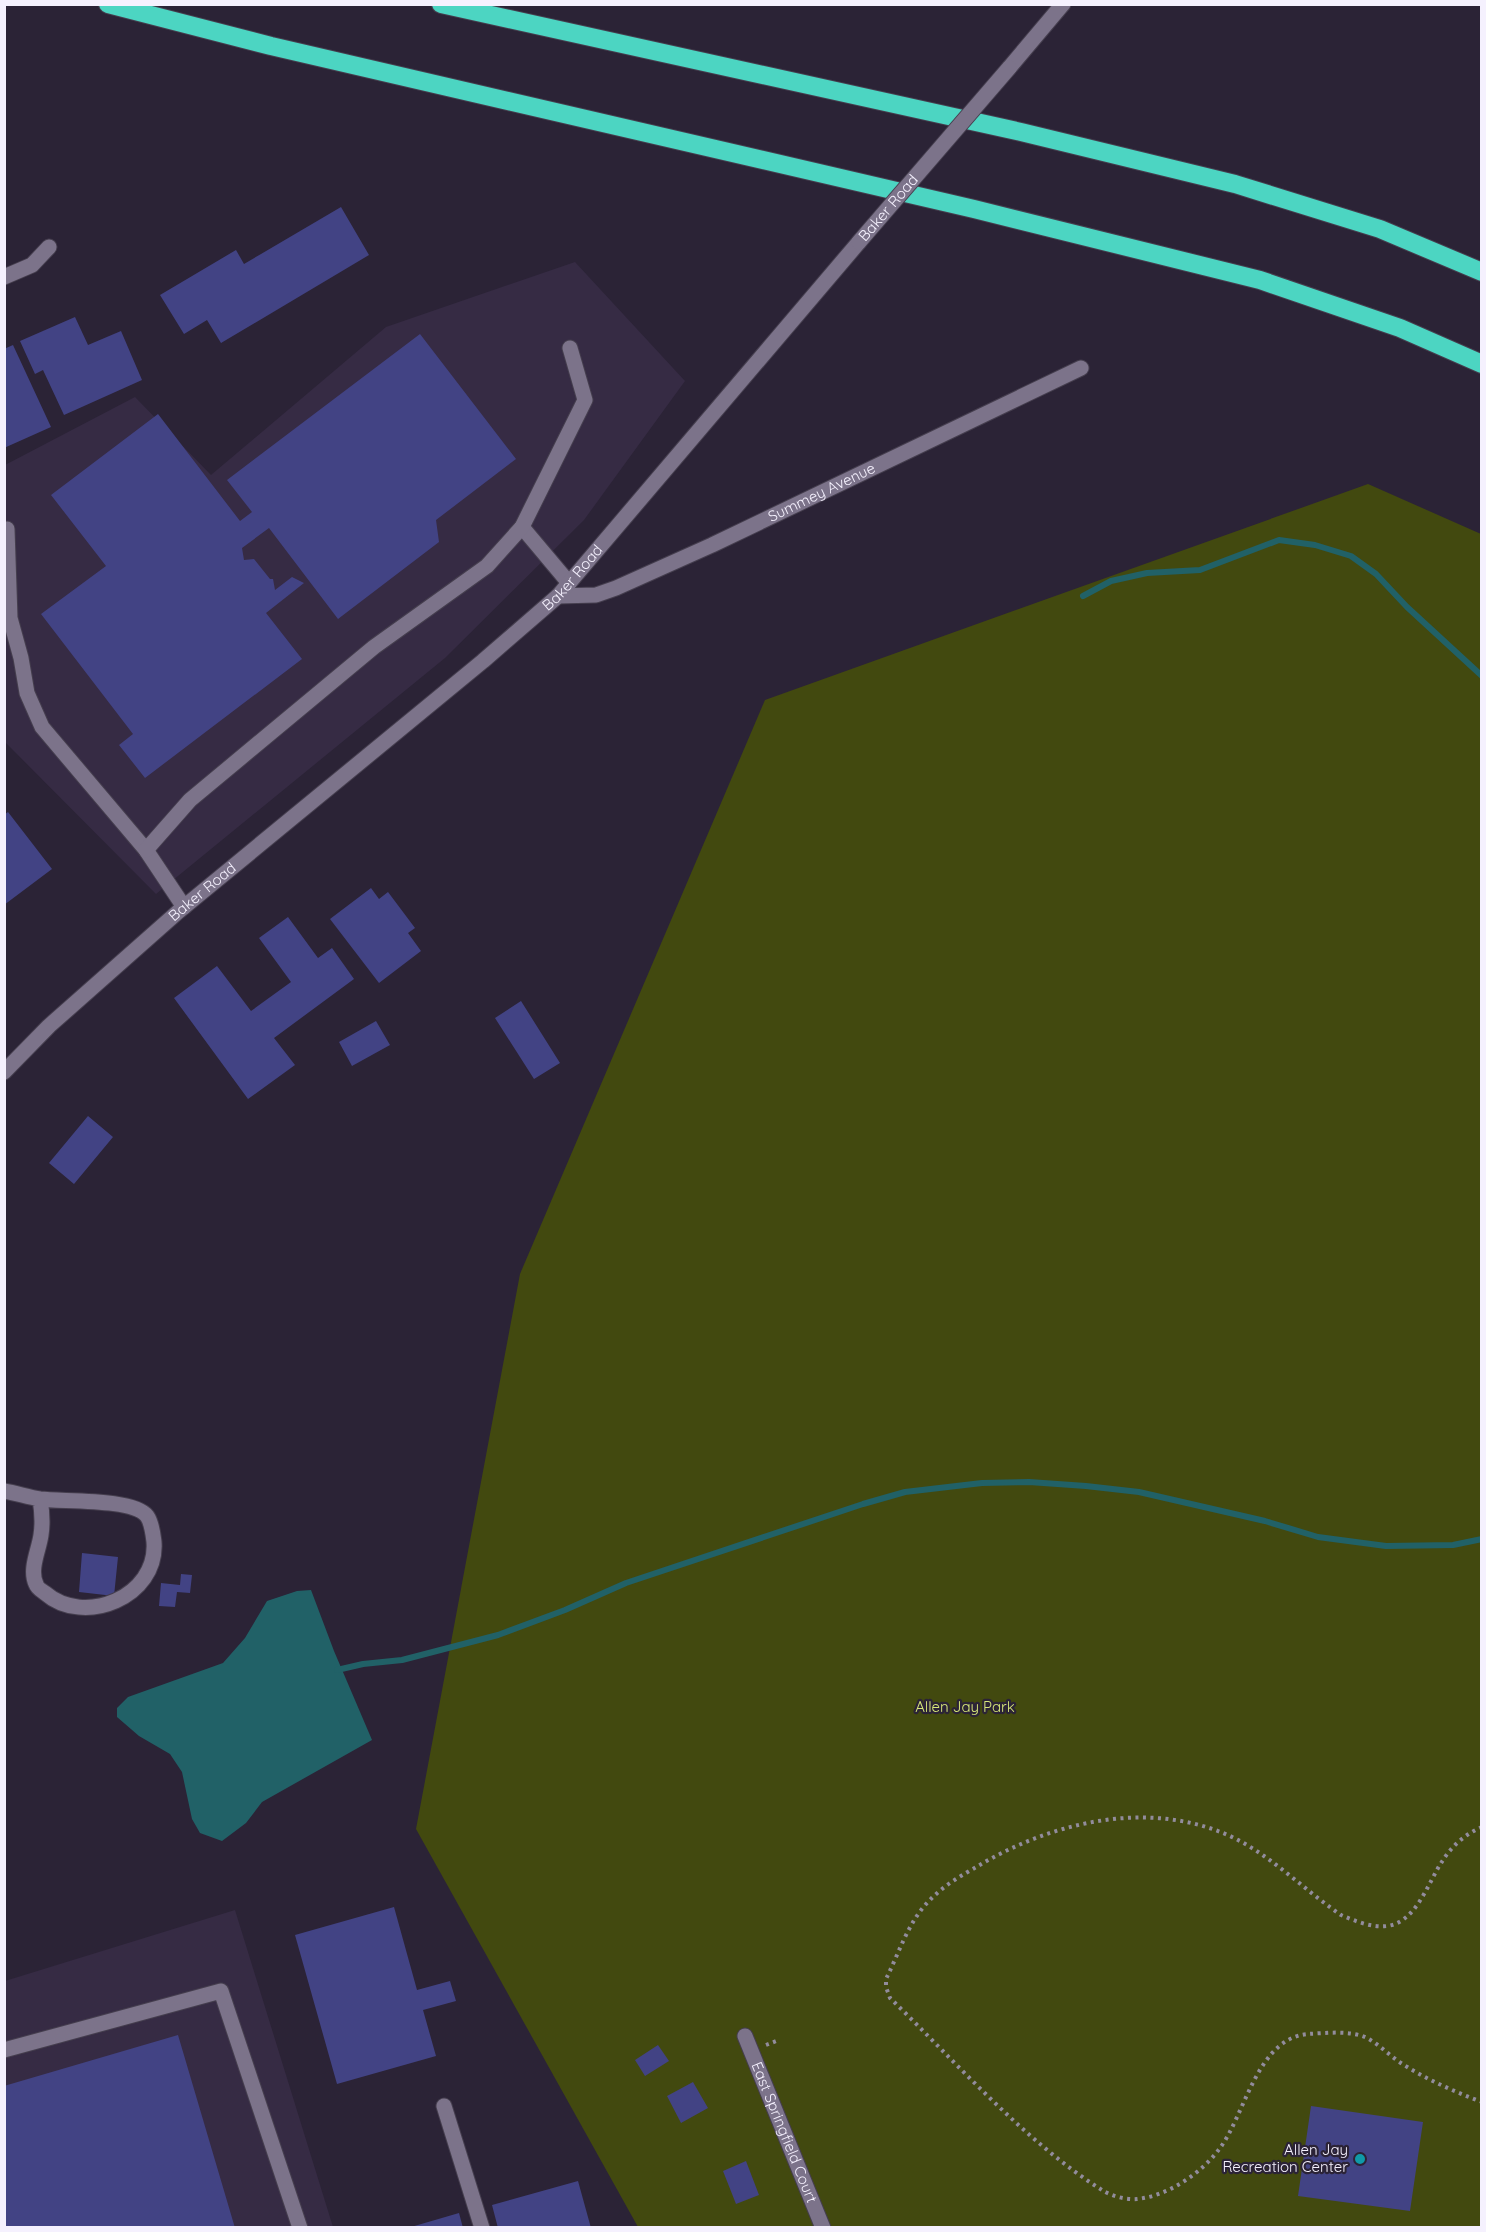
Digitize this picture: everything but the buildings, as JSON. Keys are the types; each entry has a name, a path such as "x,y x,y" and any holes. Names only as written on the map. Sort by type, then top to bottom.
{"highway":[{"path":"108,4 251,41 974,209 1260,280 1400,328 1482,364"},
{"path":"441,4 1021,132 1235,184 1380,229 1482,272"}],"street":[{"name":"Baker Road","path":"7,1065 116,965 184,907 558,597 1063,4"},
{"path":"4,277 32,265 49,247"},
{"path":"146,850 190,800 374,647 486,566 522,527 585,400 570,348"},
{"name":"Summey Avenue","path":"558,597 596,595 616,588 712,545 1081,368"},
{"path":"522,527 569,584"},
{"path":"7,529 10,618 21,658 27,693 42,727 146,850 184,907"},
{"path":"4,1491 40,1499 113,1504 136,1508 147,1516 153,1531 155,1552 146,1576 130,1594 114,1603 66,1606 51,1599 36,1585 33,1572 42,1528 40,1499"},
{"path":"4,2050 221,1991 300,2228"},
{"name":"East Springfield Court","path":"745,2036 823,2228"},
{"path":"444,2106 482,2228"}],"path":[{"path":"1482,1827 1472,1831 1451,1849 1406,1918 1386,1927 1356,1922 1341,1915 1253,1848 1205,1827 1165,1818 1122,1817 1082,1823 1044,1834 999,1854 963,1875 930,1899 916,1916 886,1979 886,1986 890,1998 1001,2107 1059,2160 1102,2190 1124,2198 1136,2199 1159,2193 1184,2181 1208,2164 1222,2146 1264,2064 1287,2040 1296,2036 1341,2034 1366,2038 1403,2065 1482,2102"}],"shaded area":[{"path":"575,262 685,381 584,520 445,658 156,894 5,742 5,465 135,397 211,475 386,327"},
{"path":"311,1590 372,1740 262,1802 246,1823 222,1841 200,1833 192,1819 182,1772 170,1754 139,1736 117,1717 117,1708 128,1697 223,1663 245,1638 267,1601 297,1591"},
{"path":"235,1910 333,2227 5,2228 5,1981"}],"green space":[{"name":"Allen Jay Park","path":"1368,484 1481,534 1481,2227 638,2227 416,1829 520,1274 765,700"}],"waterway":[{"path":"1083,596 1111,581 1147,573 1200,570 1279,540 1315,545 1351,556 1376,574 1407,607 1482,676"},
{"path":"337,1670 363,1664 402,1660 498,1635 565,1610 626,1583 863,1504 905,1492 982,1483 1029,1482 1139,1492 1265,1521 1318,1537 1386,1546 1453,1545 1482,1539"}],"place":[{"name":"Allen Jay Recreation Center","path":"1360,2159"}]}
